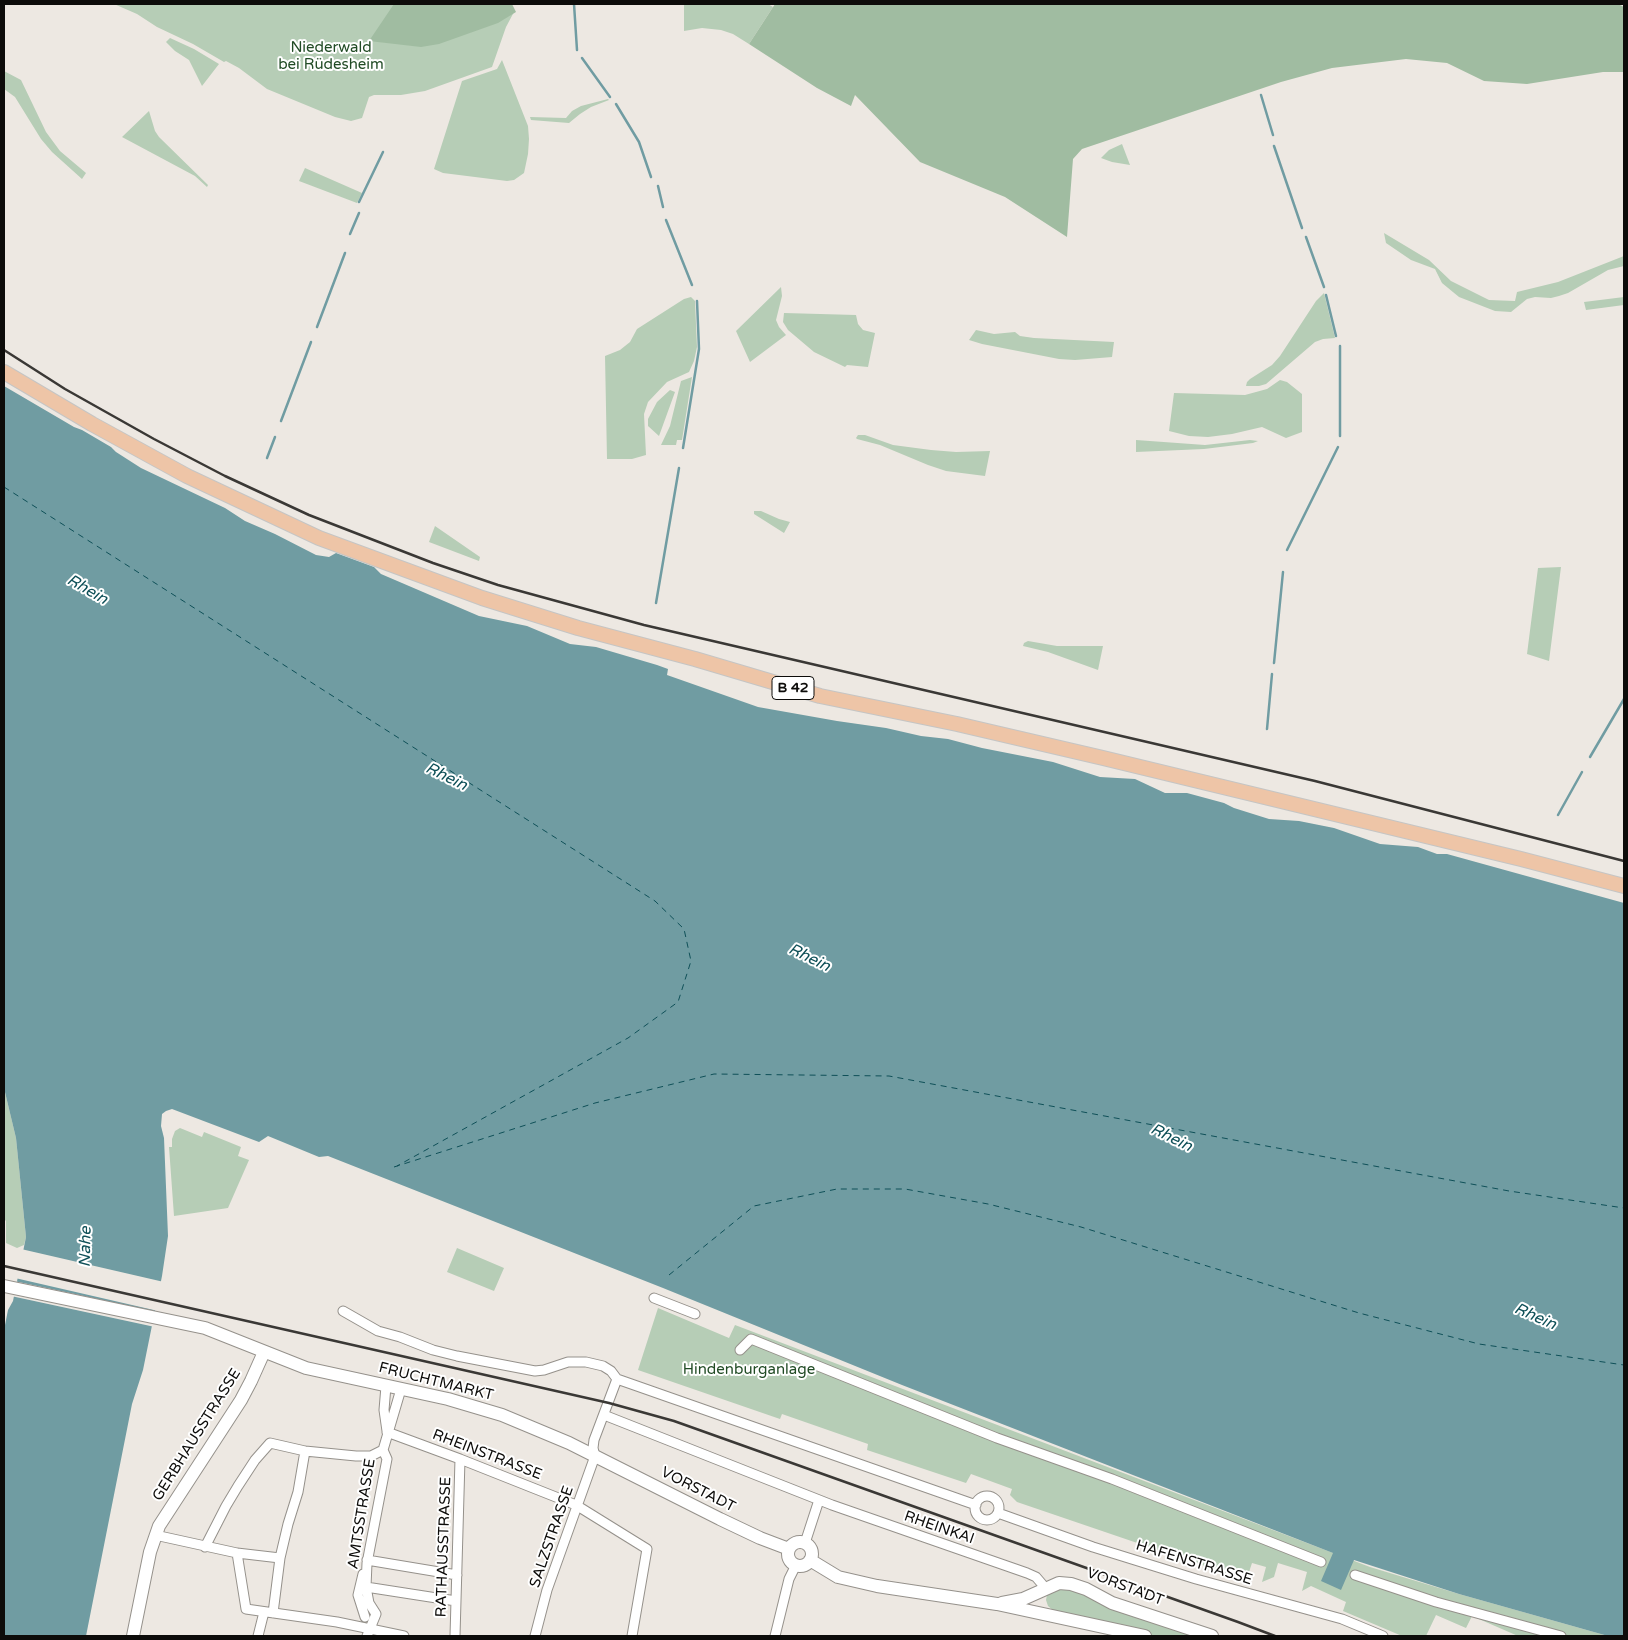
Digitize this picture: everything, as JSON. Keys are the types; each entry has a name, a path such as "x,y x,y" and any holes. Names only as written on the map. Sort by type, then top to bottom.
{"main road":[{"name":"B 42","path":"4,372 92,424 187,476 318,538 482,598 578,628 695,659 820,696 957,724 1103,758 1521,859 1624,886"},
{"name":"FRUCHTMARKT","path":"6,1286 205,1328 315,1371 401,1388 456,1401 502,1415 595,1456"},
{"name":"GERBHAUSSTRASSE","path":"133,1636 155,1535 191,1475 241,1400 264,1352"},
{"name":"VORSTADT","path":"595,1456 720,1519 789,1549"},
{"path":"797,1542 805,1543 811,1551 810,1560 805,1564 796,1565 788,1557 789,1549 797,1542"},
{"name":"VORSTADT","path":"810,1560 838,1577 877,1586 998,1604 1145,1636"},
{"name":"VORSTADT","path":"998,1604 1023,1599 1058,1583 1071,1584 1086,1589 1112,1603 1212,1636"},
{"path":"1043,1589 1038,1602 1041,1609 1052,1616"}],"street":[{"path":"654,1298 695,1314"},
{"path":"343,1311 378,1332 400,1337 451,1355 535,1371 568,1362 586,1362 602,1366 611,1371 617,1379 976,1506"},
{"path":"740,1350 751,1338 1006,1442 1112,1479 1321,1562"},
{"name":"SALZSTRASSE","path":"536,1632 547,1590 595,1456 594,1442 617,1379"},
{"name":"AMTSSTRASSE","path":"386,1386 384,1410 387,1432"},
{"name":"AMTSSTRASSE","path":"368,1632 376,1614 369,1603 366,1587 367,1565 387,1459 382,1450 401,1388"},
{"name":"RHEINKAI","path":"604,1415 819,1500 1027,1573 1036,1577 1042,1584 1043,1589"},
{"name":"RHEINSTRASSE","path":"387,1432 576,1506 647,1549 632,1636"},
{"path":"206,1544 226,1506 255,1460 270,1443 305,1451 356,1456 371,1456 382,1450"},
{"path":"258,1636 268,1613 288,1524 298,1492 305,1451"},
{"name":"RATHAUSSTRASSE","path":"455,1636 460,1459"},
{"name":"HAFENSTRASSE","path":"982,1498 992,1498 999,1506 998,1513 992,1519 985,1520 979,1516 976,1506 982,1498"},
{"path":"805,1543 819,1500"},
{"name":"HAFENSTRASSE","path":"998,1513 1093,1547 1196,1579 1342,1619 1383,1636"},
{"path":"155,1535 188,1543 206,1544 237,1553 280,1558"},
{"path":"237,1553 246,1609 342,1623 368,1632 404,1636"},
{"path":"365,1616 358,1595 362,1575 367,1565 457,1575"},
{"path":"775,1636 789,1579 796,1565"},
{"path":"1355,1575 1436,1602 1561,1636"},
{"path":"366,1587 456,1601"},
{"path":"354,1614 365,1616"},
{"path":"342,1623 365,1616"}],"green space":[{"name":"Niederwald bei Rüdesheim","path":"114,4 511,4 514,12 506,27 492,67 425,91 401,95 374,95 369,97 362,118 351,121 335,117 267,89 239,68 157,27 137,14"},
{"path":"394,4 512,4 516,12 498,23 439,44 421,47 369,41"},
{"path":"684,4 768,4 773,7 749,44 733,34 721,30 702,28 684,31"},
{"path":"775,4 1618,4 1624,7 1624,72 1603,72 1527,84 1484,81 1447,63 1406,59 1332,68 1281,82 1082,149 1073,159 1067,237 1005,197 920,162 855,95 851,106 817,88 749,44"},
{"path":"170,38 194,49 219,64 202,86 189,60 175,51 166,42"},
{"path":"502,60 528,126 528,154 524,173 514,180 507,181 443,173 434,169 462,81 497,69"},
{"path":"4,71 21,80 46,132 60,151 86,173 82,179 52,152 41,139 15,97 4,89"},
{"path":"608,99 591,107 569,123 531,120 530,117 566,118 572,111 581,106"},
{"path":"149,111 155,131 159,137 208,185 207,187 195,176 122,137"},
{"path":"1122,144 1130,165 1101,158 1109,150"},
{"path":"305,168 362,193 357,203 299,181"},
{"path":"1384,233 1429,260 1451,281 1489,300 1515,301 1517,292 1558,282 1624,256 1624,266 1608,270 1568,293 1551,298 1535,297 1527,299 1511,312 1495,311 1459,297 1442,283 1435,269 1411,260 1386,243"},
{"path":"781,287 782,296 776,320 786,335 750,362 736,331"},
{"path":"1324,293 1335,338 1315,342 1266,384 1246,386 1250,379 1272,365 1280,356 1316,301"},
{"path":"691,297 695,301 697,347 694,361 689,372 667,382 648,402 644,414 646,455 632,459 607,459 605,356 620,350 630,342 637,329 684,299"},
{"path":"1624,297 1624,305 1586,310 1584,302"},
{"path":"784,313 856,315 858,324 863,330 875,333 868,367 847,365 845,367 814,352 788,330 783,322"},
{"path":"976,330 994,334 1015,332 1020,336 1034,338 1114,342 1112,357 1075,360 1059,359 982,344 969,340"},
{"path":"692,377 682,440 677,440 676,445 661,445 670,426 681,381"},
{"path":"1280,380 1287,382 1302,394 1302,432 1286,438 1262,427 1208,437 1189,436 1169,431 1174,393 1245,395 1267,389"},
{"path":"670,390 675,392 659,436 648,426 648,419 657,402"},
{"path":"858,435 865,435 893,445 931,450 956,452 990,451 985,476 946,471 880,445 857,439"},
{"path":"1136,440 1205,445 1250,440 1258,441 1204,449 1136,452"},
{"path":"754,511 761,511 790,522 784,533 754,514"},
{"path":"435,526 480,557 479,561 429,542"},
{"path":"1561,567 1549,661 1527,654 1538,568"},
{"path":"1028,641 1057,646 1103,646 1098,670 1048,652 1023,646"},
{"path":"4,1088 16,1138 26,1237 24,1245 17,1248 6,1243 6,1221 4,1219"},
{"path":"180,1128 202,1137 204,1132 241,1147 238,1156 249,1160 228,1208 174,1216 169,1147 172,1147 175,1131"},
{"path":"457,1248 504,1268 494,1291 447,1272"},
{"name":"Hindenburganlage","path":"658,1308 729,1338 735,1325 1370,1567 1608,1636 1518,1636 1472,1616 1466,1628 1436,1615 1426,1636 1402,1636 1343,1611 1346,1602 1311,1586 1302,1591 1307,1572 1278,1563 1274,1577 1262,1582 1266,1567 1252,1563 1248,1575 1239,1572 1237,1577 1017,1502 1010,1495 1012,1489 971,1474 966,1483 867,1450 868,1444 782,1414 780,1419 638,1370"},
{"path":"1057,1585 1200,1636 1155,1636 1064,1616 1048,1606 1046,1600 1047,1595"}],"water":[{"path":"4,386 111,447 141,468 225,508 245,521 316,555 329,557 336,553 374,567 381,574 479,616 527,626 570,644 596,647 657,665 668,669 667,675 758,707 886,728 921,736 948,739 982,748 1053,762 1100,777 1135,779 1165,793 1187,793 1224,803 1269,819 1299,821 1334,828 1380,844 1418,847 1437,854 1447,854 1624,903 1624,1636 1608,1636 1459,1594 1354,1560 1341,1590 1321,1581 1333,1553 902,1385 663,1288 328,1156 319,1157 268,1136 259,1142 172,1109 162,1114 161,1126 164,1138 168,1236 162,1276 143,1370 132,1404 86,1636 4,1636 4,1330 8,1310 13,1301 26,1237 16,1138 4,1088"}],"pier":[{"path":"21,1249 164,1282 158,1311 15,1278"},
{"path":"14,1281 158,1312 155,1327 11,1296"}],"waterway":[{"path":"574,4 577,50"},
{"path":"582,58 610,97"},
{"path":"1261,95 1273,135"},
{"path":"616,104 639,142 651,177"},
{"path":"1274,146 1302,228"},
{"path":"359,202 383,152"},
{"path":"658,186 663,207"},
{"path":"350,234 359,213"},
{"path":"666,220 692,285"},
{"path":"1306,237 1324,287"},
{"path":"317,327 345,253"},
{"path":"1326,295 1336,336"},
{"path":"683,448 699,349 697,301"},
{"path":"281,421 311,342"},
{"path":"1340,346 1340,436"},
{"path":"267,458 275,437"},
{"path":"1287,550 1338,447"},
{"path":"656,603 679,468"},
{"path":"1274,663 1283,572"},
{"path":"1267,729 1272,674"},
{"path":"1590,757 1624,699"},
{"path":"1558,815 1582,772"}],"ferry route":[{"path":"4,487 655,901 684,929 691,961 678,1002 628,1038 397,1166"},
{"path":"394,1167 595,1103 714,1074 889,1076 1509,1191 1624,1208"},
{"path":"669,1275 754,1206 837,1189 905,1189 988,1204 1081,1227 1359,1313 1479,1344 1624,1365"}],"railway":[{"path":"4,350 65,389 225,476 309,515 433,563 498,585 644,625 1315,781 1624,861"},
{"path":"4,1266 609,1403 674,1421 1275,1636"}],"water label":[{"name":"Rhein","path":"87,590"},
{"name":"Rhein","path":"446,777"},
{"name":"Rhein","path":"809,958"},
{"name":"Rhein","path":"1171,1138"},
{"name":"Nahe","path":"86,1247"},
{"name":"Rhein","path":"1535,1317"}]}
